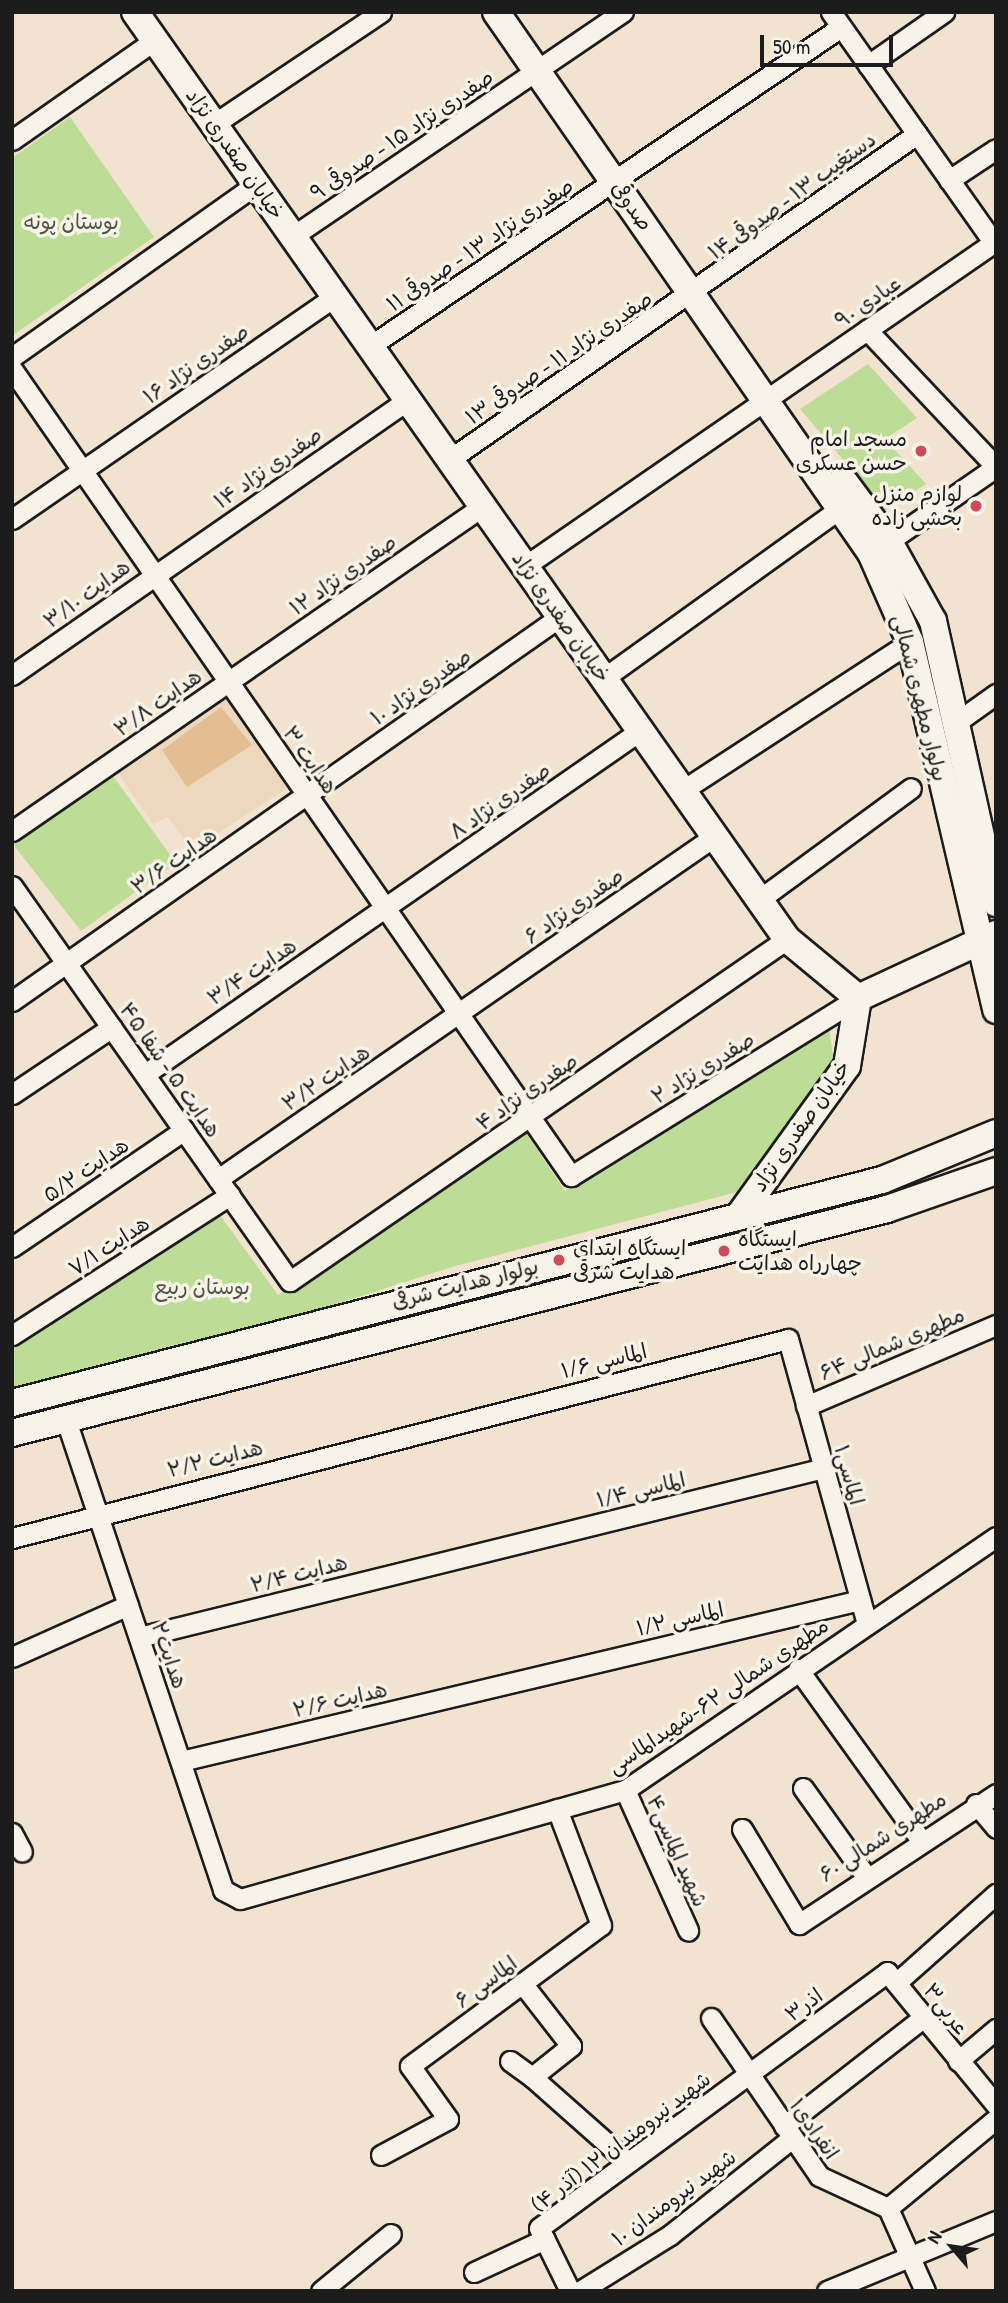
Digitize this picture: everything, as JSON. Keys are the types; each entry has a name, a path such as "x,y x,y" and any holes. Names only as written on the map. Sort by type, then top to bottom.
{"street":[{"name":"خیابان صفدری نژاد","path":"135,12 788,939 858,998 847,1066 738,1216"},
{"path":"214,124 381,12"},
{"name":"صدوقی","path":"496,12 767,400"},
{"name":"صفدری نژاد ۱۵ - صدوقی ۹","path":"293,236 623,12"},
{"path":"868,65 944,12"},
{"path":"836,20 995,242"},
{"name":"صفدری نژاد ۱۳ - صدوقی ۱۱","path":"370,346 615,182 836,20"},
{"path":"12,140 155,40"},
{"name":"دستغیب ۱۳ - صدوقی ۱۴","path":"694,295 917,134"},
{"path":"949,180 996,149"},
{"path":"12,357 256,184"},
{"name":"عبادی ۹۰","path":"525,566 995,242"},
{"name":"صفدری نژاد ۱۱ - صدوقی ۱۳","path":"450,459 694,295"},
{"name":"صفدری نژاد ۱۶","path":"12,519 335,296"},
{"path":"867,330 996,467 880,547"},
{"name":"هدایت ۳","path":"12,369 571,1176"},
{"name":"صفدری نژاد ۱۴","path":"155,574 408,400"},
{"name":"بولوار مطهری شمالی","path":"767,400 841,508 880,547 910,642 986,936 996,1010"},
{"name":"بولوار مطهری شمالی","path":"767,400 800,419 880,547 933,621 954,724 995,896"},
{"name":"صفدری نژاد ۱۲","path":"229,682 483,506"},
{"path":"604,678 841,508"},
{"name":"هدایت ۳/۱۰","path":"12,676 155,574"},
{"name":"صفدری نژاد ۱۰","path":"307,795 561,616"},
{"path":"683,790 910,642"},
{"name":"هدایت ۳/۸","path":"12,831 229,682"},
{"path":"954,724 996,694"},
{"name":"صفدری نژاد ۸","path":"386,908 641,730"},
{"path":"760,899 911,788"},
{"name":"هدایت ۳/۶","path":"12,1001 307,795"},
{"name":"صفدری نژاد ۶","path":"459,1014 715,836"},
{"name":"هدایت ۵ - شفا ۴۵","path":"15,895 67,963 290,1281"},
{"name":"هدایت ۳/۴","path":"145,1074 386,908"},
{"path":"858,998 986,936"},
{"name":"صفدری نژاد ۴","path":"290,1281 788,939"},
{"name":"صفدری نژاد ۲","path":"571,1176 858,998"},
{"name":"هدایت ۳/۲","path":"224,1187 459,1014"},
{"path":"12,1094 112,1027"},
{"name":"هدایت ۵/۲","path":"12,1247 184,1130"},
{"name":"بولوار هدایت شرقی","path":"13,1401 882,1180 996,1133"},
{"name":"بولوار هدایت شرقی","path":"12,1433 65,1417 874,1212 996,1171"},
{"name":"هدایت ۷/۱","path":"12,1335 224,1187"},
{"name":"مطهری شمالی ۶۴","path":"807,1406 996,1325"},
{"name":"الماسی۱","path":"788,1339 867,1623"},
{"name":"الماسی ۱/۶","path":"431,1428 788,1339"},
{"name":"هدایت۲","path":"65,1417 223,1889 240,1899"},
{"name":"هدایت ۲/۲","path":"12,1538 97,1513 431,1428"},
{"name":"الماسی ۱/۴","path":"469,1556 824,1468"},
{"name":"مطهری شمالی ۶۲-شهیدالماسی","path":"240,1899 625,1790 798,1669 996,1537"},
{"name":"هدایت ۲/۴","path":"139,1637 469,1556"},
{"name":"الماسی ۱/۲","path":"510,1683 860,1600"},
{"path":"12,1657 128,1605"},
{"path":"798,1669 920,1840"},
{"name":"هدایت ۲/۶","path":"181,1761 510,1683"},
{"path":"803,1788 865,1875"},
{"name":"شهید الماسی۴","path":"625,1790 688,1930"},
{"name":"مطهری شمالی ۶۰","path":"742,1829 799,1924 865,1875 996,1794"},
{"path":"976,1804 996,1828"},
{"name":"الماسی ۶","path":"381,2155 448,2119 410,2066 601,1925 557,1809"},
{"path":"12,1833 22,1852"},
{"name":"اذر۳","path":"747,2074 892,1978 996,1894"},
{"name":"عربی۳","path":"892,1978 996,2105"},
{"path":"522,1983 571,2046 532,2077"},
{"path":"711,2018 747,2074"},
{"name":"شهید نیرومندان ۱۰","path":"579,2291 670,2235 924,2018"},
{"path":"958,2061 996,2029"},
{"path":"510,2061 532,2077 628,2162"},
{"name":"انفرادی۱","path":"747,2074 826,2183 888,2208"},
{"name":"شهید نیرومندان ۱۲ (آذر ۴)","path":"570,2291 539,2228 747,2074"},
{"path":"925,2291 888,2208 996,2119"},
{"path":"827,2291 996,2221"},
{"path":"321,2291 391,2234"},
{"path":"474,2272 545,2239"}],"shaded area":[{"path":"224,695 289,787 192,850 168,817 153,824 116,770"}],"green space":[{"name":"بوستان پونه","path":"70,117 154,237 12,336 12,158"},
{"path":"868,364 917,418 885,439 926,484 886,510 800,409"},
{"path":"113,776 176,863 81,931 12,843"},
{"name":"بوستان ربیع","path":"828,1023 835,1067 737,1192 452,1267 246,1333 12,1391 12,1348 217,1211 278,1295 526,1133 565,1191"}],"building":[{"path":"221,707 252,745 187,787 162,750"}],"place":[{"name":"مسجد امام حسن عسکری","path":"921,451"},
{"name":"لوازم منزل بخشی زاده","path":"976,506"},
{"name":"ایستگاه چهارراه هدایت","path":"724,1251"},
{"name":"ایستگاه ابتدای هدایت شرقی","path":"559,1260"}]}
